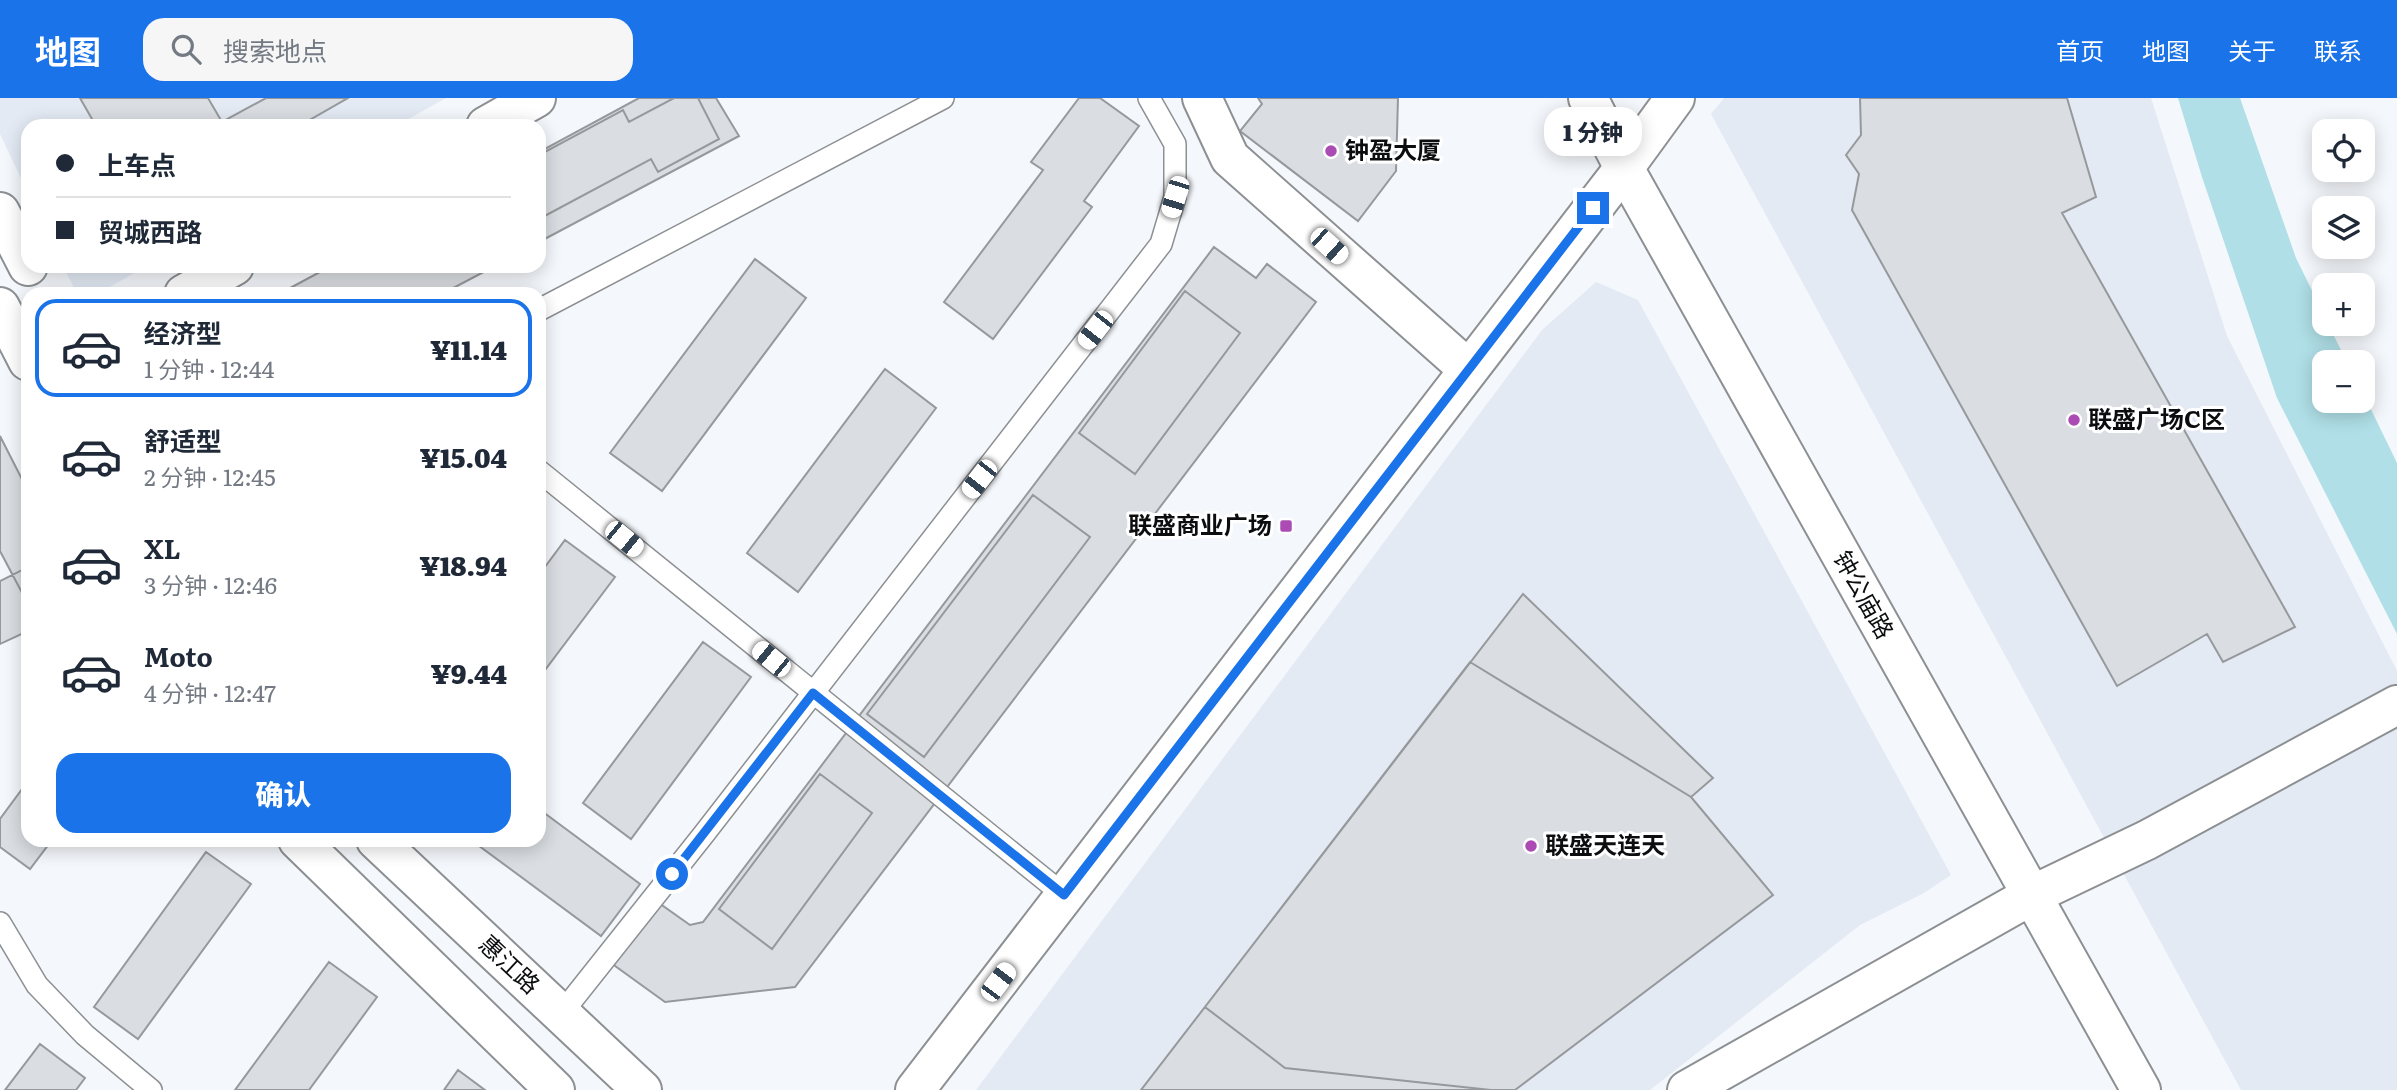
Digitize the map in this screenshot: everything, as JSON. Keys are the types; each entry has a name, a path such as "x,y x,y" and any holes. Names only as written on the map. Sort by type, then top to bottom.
{"street":[{"path":"498,119 536,98"},
{"path":"1202,98 1230,158 1468,369"},
{"name":"钟公庙路","path":"1588,98 1624,168 2141,1090"},
{"path":"915,1090 1675,98"},
{"path":"0,212 21,252"},
{"path":"196,287 222,273"},
{"path":"0,307 21,348"},
{"path":"1687,1090 2032,895 2147,840 2397,705"},
{"path":"305,847 555,1090"},
{"name":"惠江路","path":"383,847 642,1090"}],"lane":[{"path":"546,306 943,98"},
{"path":"561,1014 1161,244 1175,197 1175,144 1149,98"},
{"path":"546,477 1064,895"},
{"path":"0,923 37,985 85,1035 150,1090"}],"shaded area":[{"path":"0,98 446,98 408,119 21,119 21,178 0,134"},
{"path":"1724,98 2151,98 2227,336 2397,671 2397,1090 2241,1090 1711,114"},
{"path":"66,273 134,273 110,287 74,287"},
{"path":"1596,282 1638,300 1951,875 1924,893 1860,925 1650,1090 976,1090 1542,330"}],"water":[{"path":"2178,98 2240,98 2296,258 2312,291 2312,336 2334,336 2341,350 2312,350 2312,413 2373,413 2397,463 2397,634 2277,398"}],"building":[{"path":"80,98 208,98 220,119 92,119"},
{"path":"266,98 348,98 311,119 228,119"},
{"path":"639,98 716,98 739,136 546,238 546,148"},
{"path":"674,98 698,98 719,139 658,172 651,159 546,215 546,151 623,110 629,122"},
{"path":"1079,98 1100,98 1139,126 1084,201 1092,207 993,339 944,302 1043,170 1031,162"},
{"name":"钟盈大厦","path":"1258,98 1398,98 1396,171 1358,221 1240,131 1262,104"},
{"name":"联盛广场C区","path":"1860,98 2067,98 2096,197 2062,213 2295,627 2223,662 2207,634 2117,686 1852,210 1859,174 1846,155 1861,135"},
{"path":"1214,247 1256,278 1267,264 1316,302 795,987 665,1002 611,963 656,901 690,925 703,922"},
{"path":"755,259 806,298 662,491 610,453"},
{"path":"318,273 482,273 455,287 292,287"},
{"path":"1185,291 1240,333 1135,474 1079,433"},
{"path":"885,369 936,408 798,592 747,553"},
{"path":"0,436 21,477 21,591 0,551"},
{"path":"1033,495 1090,537 924,757 867,714"},
{"path":"565,540 615,577 546,669 546,566"},
{"path":"21,570 21,634 0,644 0,581"},
{"name":"联盛天连天","path":"1523,594 1713,778 1691,797 1773,895 1515,1090 1141,1090"},
{"path":"703,642 751,677 631,839 583,803"},
{"name":"联盛天连天","path":"1470,662 1691,797 1773,895 1515,1090 1491,1090 1285,1068 1205,1007"},
{"path":"820,774 872,813 772,949 719,909"},
{"path":"21,790 21,847 47,847 30,869 0,847 0,819"},
{"path":"546,814 640,884 601,936 480,847 546,847"},
{"path":"206,852 251,884 138,1039 94,1007"},
{"path":"329,962 377,997 309,1090 235,1090"},
{"path":"40,1044 85,1078 76,1090 5,1090"},
{"path":"458,1070 485,1090 444,1090"}],"place":[{"name":"钟盈大厦","path":"1331,151"},
{"name":"联盛广场C区","path":"2074,420"},
{"name":"联盛商业广场","path":"1286,526"},
{"name":"联盛天连天","path":"1531,846"}],"route":[{"path":"672,874 813,693 1064,895 1593,208"}]}
